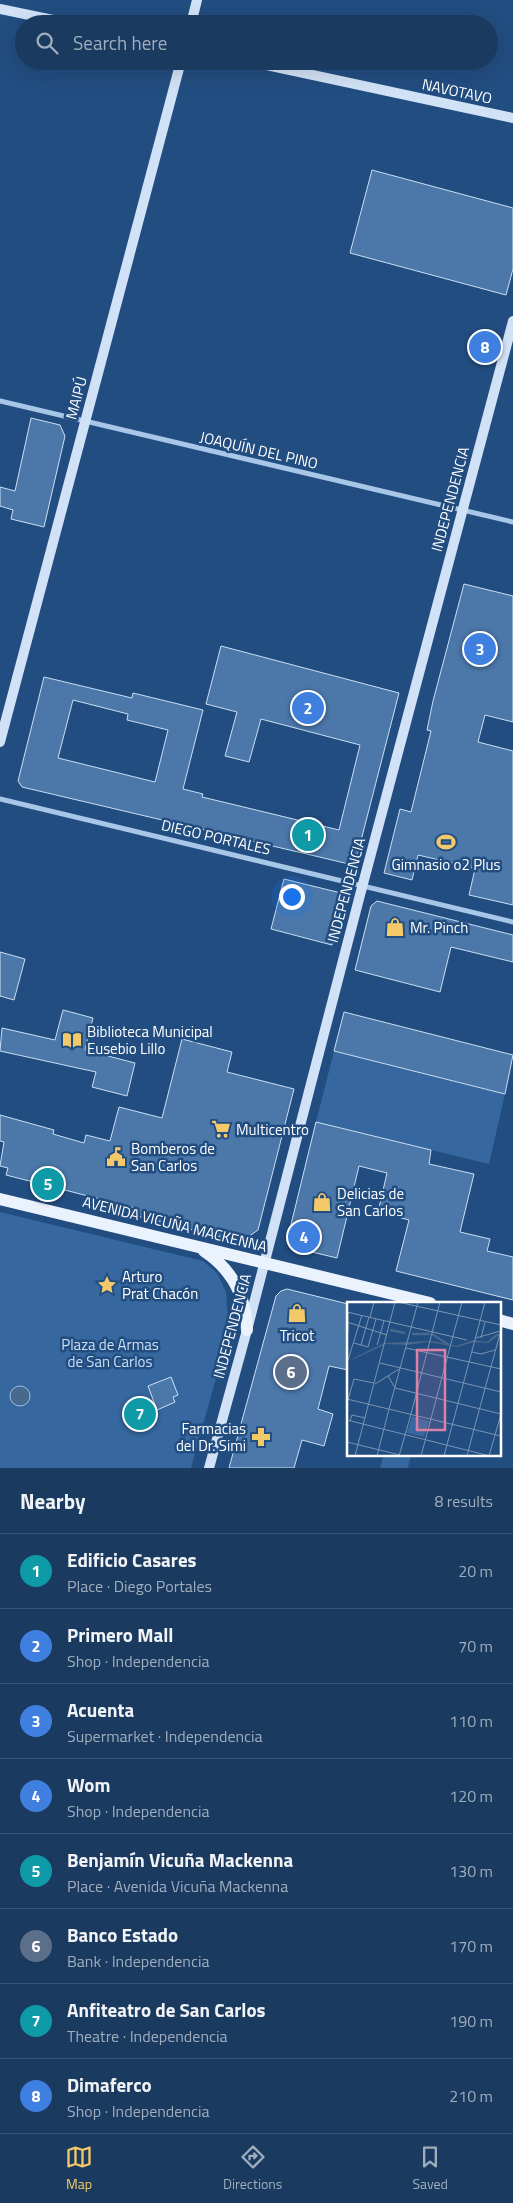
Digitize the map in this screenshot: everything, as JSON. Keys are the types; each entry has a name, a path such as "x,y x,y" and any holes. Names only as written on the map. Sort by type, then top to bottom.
{"main road":[{"name":"AVENIDA VICUÑA MACKENNA","path":"0,1198 426,1302"},
{"path":"186,1244 200,1249 213,1257 224,1266 234,1280 244,1303 247,1330"},
{"path":"500,1320 513,1324"}],"street":[{"path":"193,15 197,0"},
{"path":"0,8 32,15"},
{"name":"MAIPÚ","path":"0,742 179,70"},
{"name":"NAVOTAVO","path":"290,70 513,118"},
{"name":"INDEPENDENCIA","path":"209,1468 513,321"},
{"name":"JOAQUÍN DEL PINO","path":"0,401 513,522"},
{"name":"DIEGO PORTALES","path":"0,799 513,922"}],"green space":[{"path":"334,1051 505,1094 489,1164 316,1122"},
{"name":"Plaza de Armas de San Carlos","path":"0,1212 203,1261 217,1273 226,1292 229,1332 191,1468 0,1468"},
{"path":"383,1456 411,1456 408,1468 380,1468"}],"shaded area":[{"path":"20,1386 27,1389 30,1396 27,1403 20,1406 13,1403 10,1396 13,1389"}],"building":[{"path":"372,170 513,208 513,269 506,295 350,253"},
{"path":"31,418 60,425 65,436 44,527 11,519 13,510 0,506 0,487 15,491"},
{"path":"464,584 513,596 513,722 485,715 478,742 513,751 513,905 469,895 475,869 461,865 418,855 412,880 384,873 400,809 411,812 431,731 427,730 433,701"},
{"path":"221,646 399,693 356,860 349,864 22,787 18,781 44,677 132,698 133,693 203,710 183,789 203,794 202,797 339,830 360,745 261,719 249,762 225,756 237,712 206,704","holes":["73,700 128,714 127,720 168,730 155,782 58,758"]},
{"path":"284,879 341,893 343,901 332,945 271,929"},
{"path":"377,901 513,935 513,962 451,947 440,992 355,970 371,906"},
{"path":"0,952 25,959 14,1000 0,996"},
{"path":"63,1010 93,1018 85,1050 135,1063 127,1096 92,1087 96,1072 0,1051 2,1028 55,1040"},
{"path":"344,1012 513,1055 505,1094 334,1051"},
{"path":"182,1039 232,1052 227,1072 294,1089 258,1230 241,1242 137,1216 139,1209 6,1175 8,1168 0,1166 4,1142 0,1141 0,1115 54,1130 53,1134 84,1143 86,1135 110,1141 119,1107 162,1118"},
{"path":"316,1122 431,1150 429,1164 474,1174 460,1232 490,1239 487,1251 513,1257 513,1300 396,1271 409,1220 378,1212 387,1173 359,1166 337,1258 291,1247 287,1241"},
{"path":"287,1289 347,1304 347,1370 329,1366 318,1409 333,1414 324,1446 302,1440 294,1468 229,1468 276,1296 281,1291"},
{"path":"171,1377 178,1395 173,1397 175,1402 157,1410 148,1386"}],"place":[{"name":"Dimaferco","path":"485,347"},
{"name":"Acuenta","path":"480,649"},
{"name":"Primero Mall","path":"308,708"},
{"name":"Edificio Casares","path":"308,835"},
{"name":"Gimnasio o2 Plus","path":"446,842"},
{"name":"Mr. Pinch","path":"395,927"},
{"name":"Biblioteca Municipal Eusebio Lillo","path":"72,1040"},
{"name":"Multicentro","path":"221,1129"},
{"name":"Bomberos de San Carlos","path":"116,1157"},
{"name":"Benjamín Vicuña Mackenna","path":"48,1184"},
{"name":"Delicias de San Carlos","path":"322,1202"},
{"name":"Wom","path":"304,1237"},
{"name":"Arturo Prat Chacón","path":"107,1285"},
{"name":"Tricot","path":"297,1313"},
{"name":"Banco Estado","path":"291,1372"},
{"name":"Anfiteatro de San Carlos","path":"140,1414"},
{"name":"Farmacias del Dr. Simi","path":"261,1437"}]}
